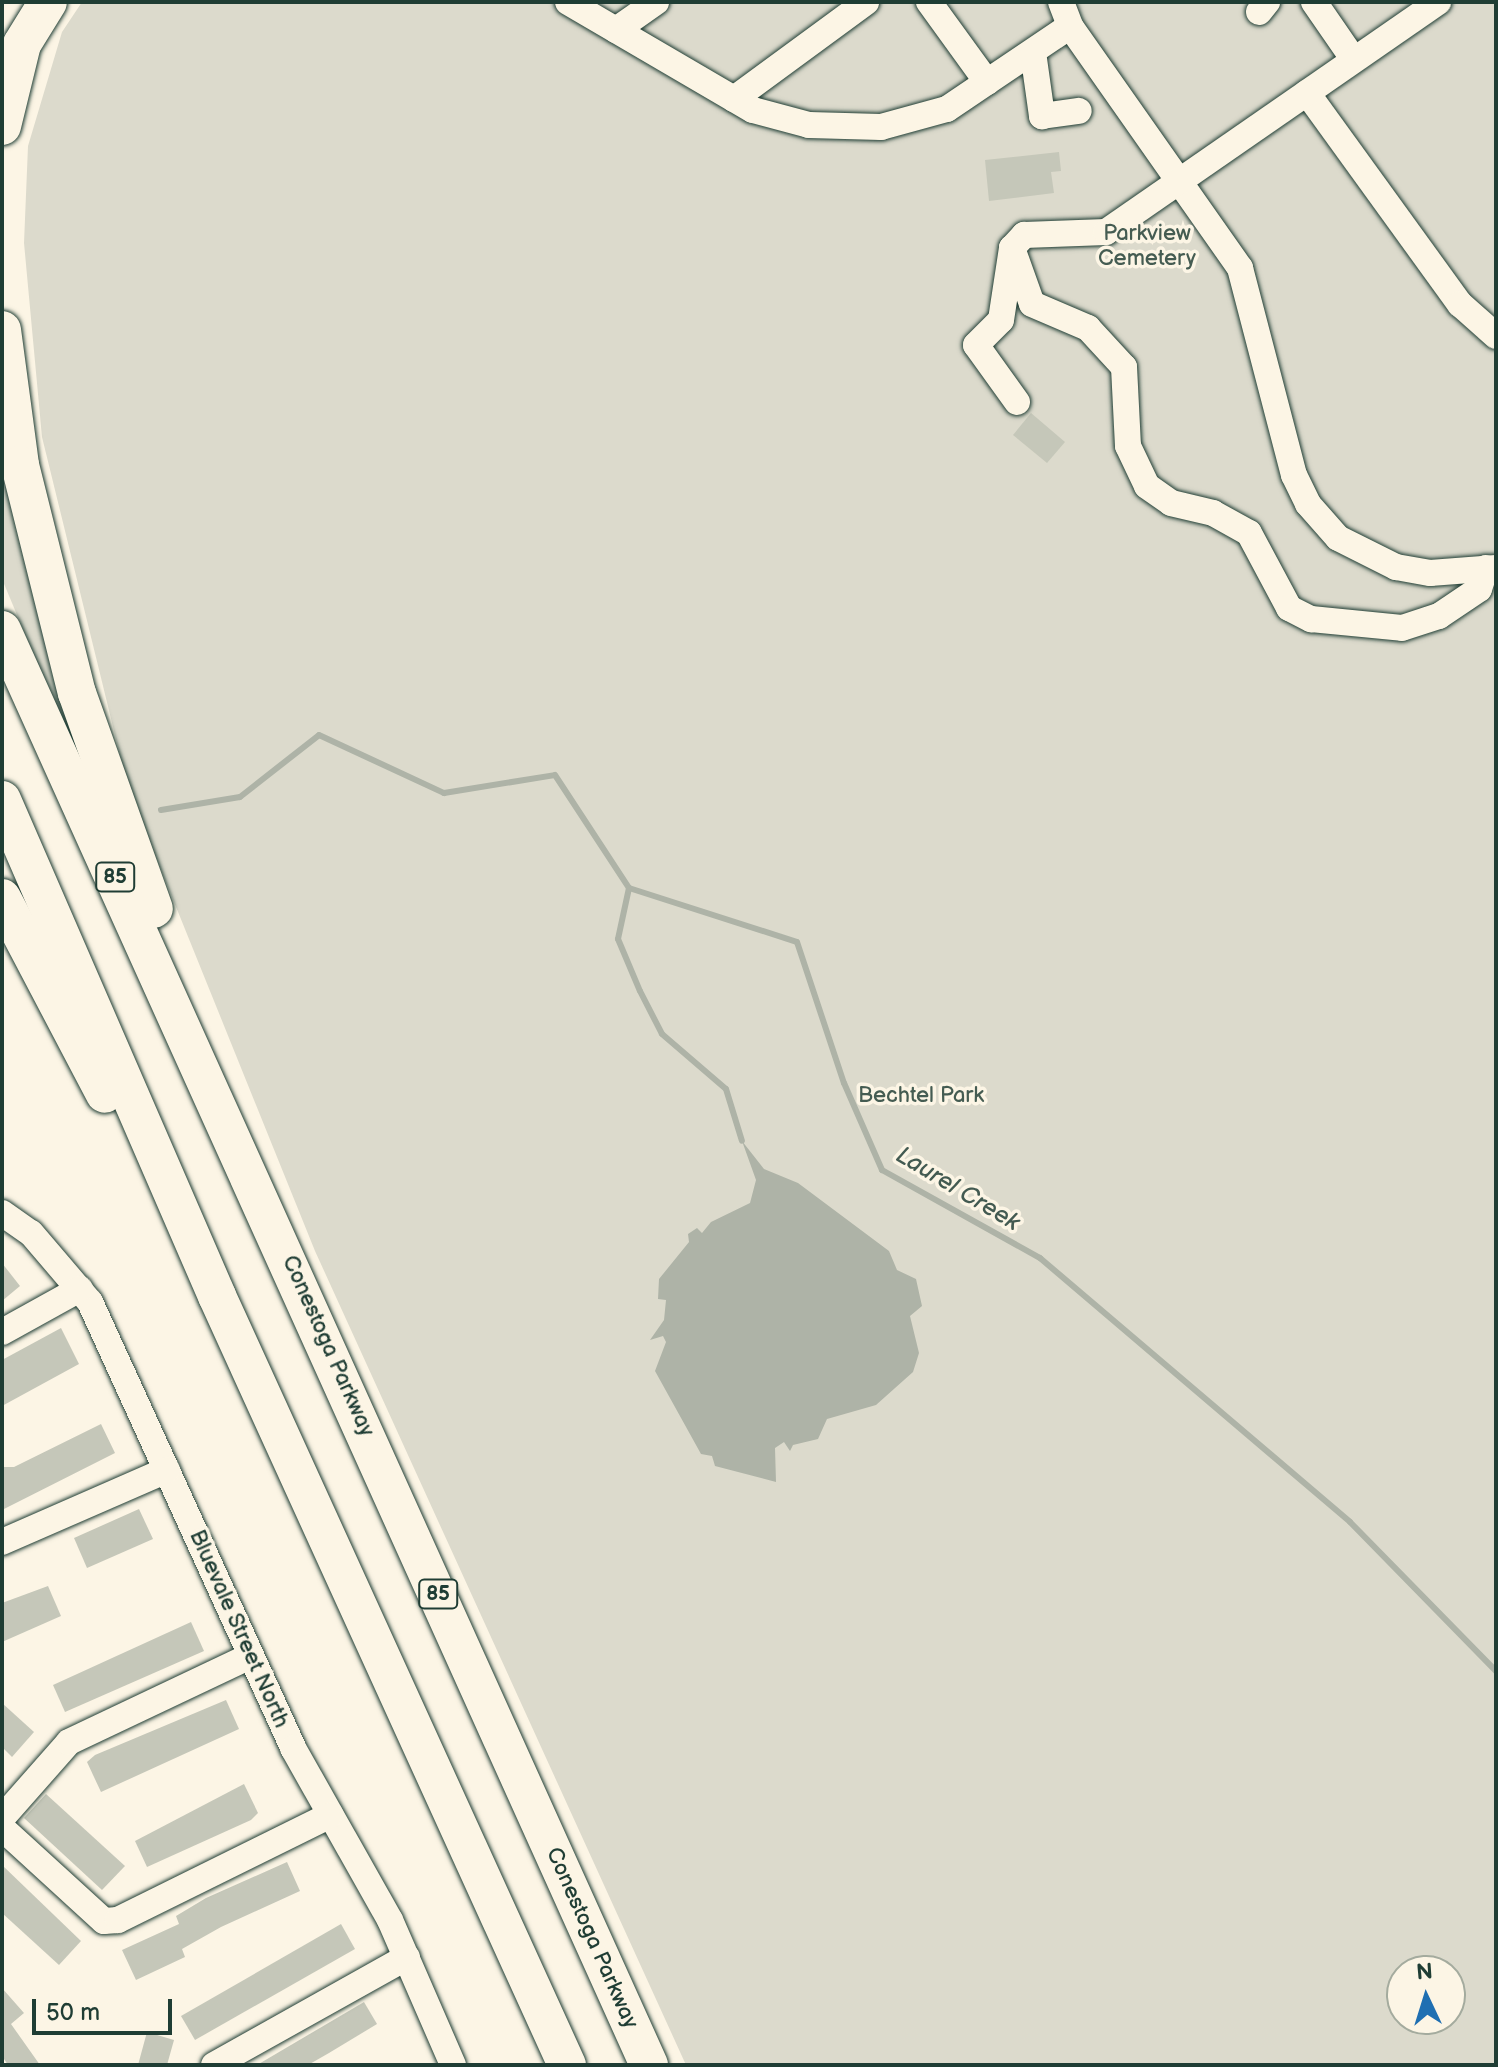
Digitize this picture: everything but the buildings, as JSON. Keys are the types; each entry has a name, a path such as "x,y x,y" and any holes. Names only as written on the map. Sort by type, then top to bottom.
{"highway":[{"path":"2,126 22,44 48,2"},
{"path":"2,330 20,465 77,693 228,1123"},
{"name":"Conestoga Parkway","path":"2,630 228,1123 649,2065"},
{"path":"2,800 217,1296 567,2065"},
{"path":"2,898 217,1296"}],"street":[{"path":"568,2 607,18 734,99 809,125 881,127 947,109 1033,52 1065,14 1181,181 1246,282 1294,475 1308,504 1338,538 1396,567 1430,573 1491,568"},
{"path":"607,18 656,2"},
{"path":"734,99 866,2"},
{"path":"929,2 987,82"},
{"path":"1314,2 1354,60"},
{"path":"1017,402 976,345 1001,320 1012,248 1024,235 1051,230 1106,232 1438,2"},
{"path":"1033,52 1042,116 1079,111"},
{"path":"1307,93 1460,304 1496,336"},
{"path":"1012,248 1032,304 1088,328 1124,367 1128,446 1147,486 1171,503 1213,513 1249,533 1289,608 1311,619 1402,628 1439,616 1479,589 1491,568"},
{"name":"Bluevale Street North","path":"2,1213 31,1233 80,1289 167,1470 250,1656 330,1815 407,1957 453,2065"},
{"path":"2,1332 80,1289"},
{"path":"2,1542 167,1470"},
{"path":"2,1818 69,1742 250,1656"},
{"path":"2,1828 104,1921 118,1920 330,1815"},
{"path":"214,2065 407,1957"}],"green space":[{"name":"Bechtel Park","path":"82,2 1496,2 1496,2065 686,2065 315,1251 128,788 42,437 24,243 28,146 62,32"},
{"path":"2,413 82,739 71,744 2,579"}],"shaded area":[{"path":"742,1141 764,1169 798,1183 889,1251 897,1270 916,1279 922,1306 910,1316 919,1353 913,1372 876,1405 827,1419 818,1439 793,1445 790,1451 784,1442 775,1448 776,1482 715,1466 712,1456 701,1454 655,1371 666,1342 663,1336 650,1340 664,1320 666,1300 658,1299 659,1279 689,1242 688,1234 697,1228 702,1233 711,1222 750,1203 756,1180"}],"waterway":[{"name":"Laurel Creek","path":"161,810 240,797 319,735 444,793 555,775 629,888 797,942 844,1083 882,1170 1040,1258 1350,1522 1496,1671"},
{"path":"629,888 618,939 640,991 662,1034 726,1089 742,1141"}],"park label":[{"name":"Parkview Cemetery","path":"1147,246"}]}
